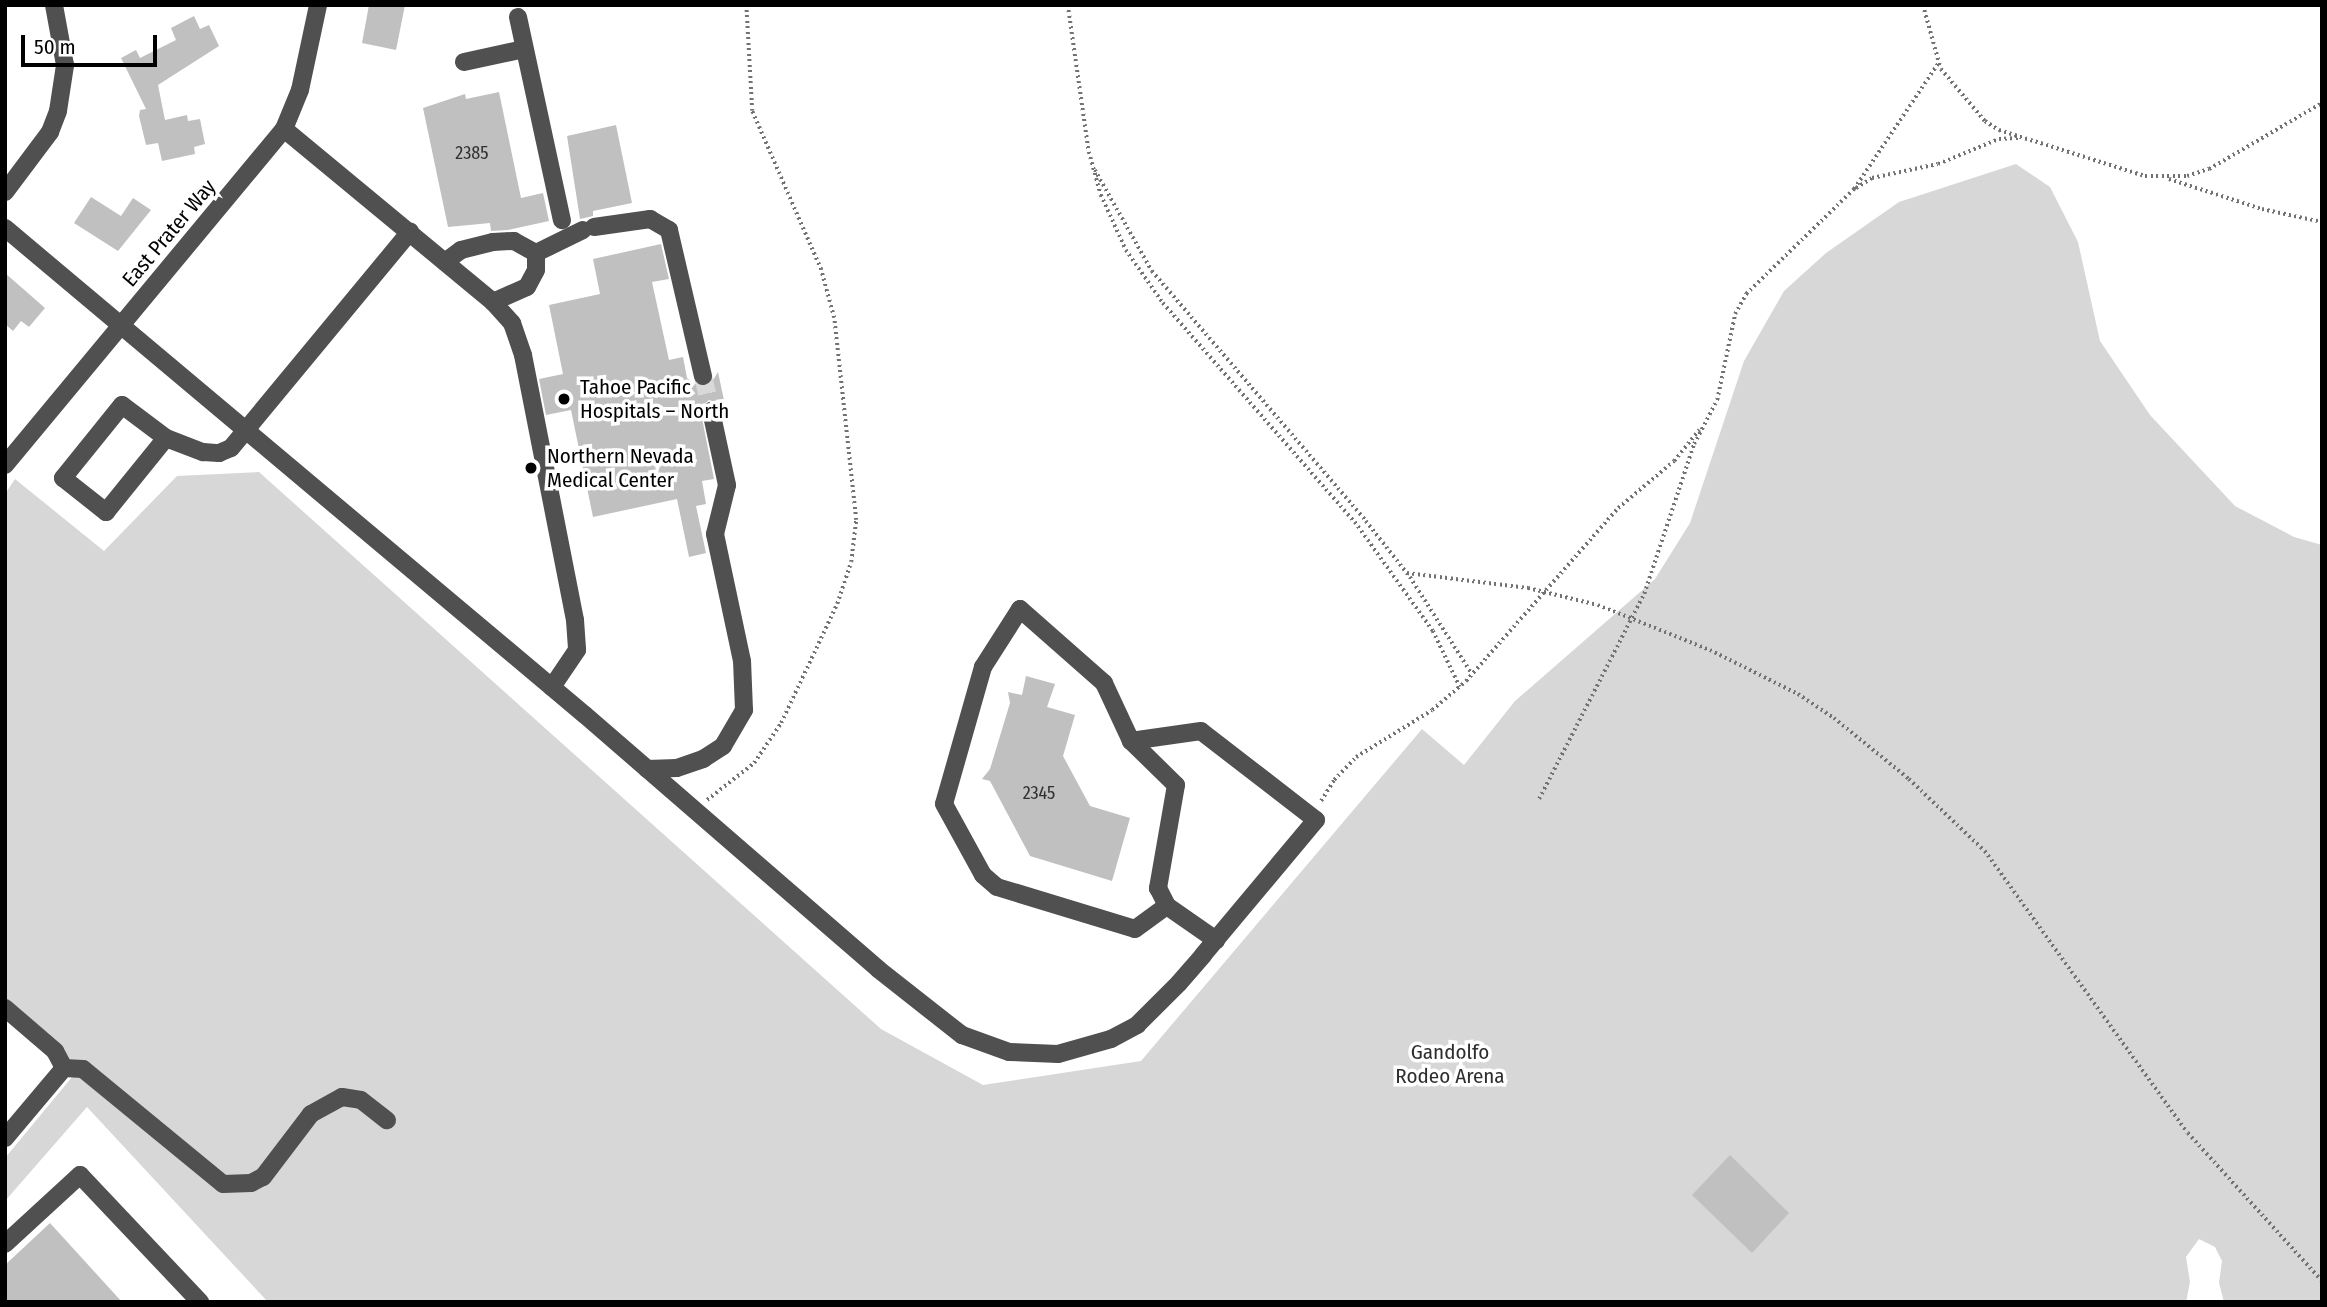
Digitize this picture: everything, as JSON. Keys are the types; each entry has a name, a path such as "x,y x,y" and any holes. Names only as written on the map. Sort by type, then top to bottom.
{"street":[{"path":"5,192 50,132 58,111 65,65 54,5"},
{"name":"East Prater Way","path":"5,465 284,129 300,90 318,5"},
{"path":"518,18 564,230"},
{"path":"464,62 524,49"},
{"path":"284,129 493,302 512,323 523,355 575,620 577,650 552,687"},
{"path":"536,253 564,230 650,219 669,230 703,376"},
{"path":"5,228 552,687 937,1018 962,1035 1009,1052 1058,1054 1111,1039 1158,1006 1316,820 1201,731 1131,741"},
{"path":"166,438 106,512 63,478 122,405 180,447 219,453 231,448 410,232"},
{"path":"445,262 461,250 493,242 514,242 536,253"},
{"path":"493,302 527,287 536,270 536,253"},
{"path":"648,769 677,768 703,759 723,746 744,710 743,661 715,534 727,485 710,411"},
{"path":"1167,906 1135,929 997,887 983,876 944,804 983,667 1020,608 1104,683 1131,741 1176,785 1158,888 1167,906 1216,940"},
{"path":"5,1009 55,1051 64,1068"},
{"path":"64,1068 83,1069 223,1184 251,1183 263,1177 311,1114 342,1097 361,1100 387,1120"},
{"path":"5,1138 64,1068"},
{"path":"5,1244 80,1175 200,1302"}],"path":[{"path":"694,810 754,763 781,723 837,604 851,562 856,520 834,318 813,250 752,111 746,5"},
{"path":"1068,5 1093,167 1111,220 1143,276 1355,522 1433,631 1460,687"},
{"path":"1923,5 1939,62 1949,83 1985,121 2026,138 2144,176 2187,176 2233,159 2322,103"},
{"path":"1539,799 1654,570 1694,444 1723,380 1735,314 1746,294 1853,189 1939,62"},
{"path":"1853,189 1872,178 1938,164 1999,139 2026,138"},
{"path":"1093,167 1143,256 1171,296 1243,375 1407,573 1472,674"},
{"path":"2166,178 2262,209 2322,222"},
{"path":"1316,820 1323,796 1344,768 1460,687 1624,502 1685,450 1706,420"},
{"path":"1407,573 1545,591 1632,617 1818,706 1968,833 2025,901 2188,1133 2322,1281"}],"green space":[{"name":"Gandolfo Rodeo Arena","path":"2016,164 2050,187 2078,242 2100,341 2150,415 2235,506 2294,537 2322,545 2322,1302 2224,1302 2219,1283 2222,1261 2215,1247 2199,1239 2186,1257 2190,1282 2186,1302 268,1302 87,1107 5,1201 5,1158 77,1071 5,1004 5,494 15,479 104,551 177,476 259,472 881,1029 983,1085 1141,1061 1422,729 1464,765 1515,701 1655,579 1690,523 1744,361 1784,291 1826,253 1899,202"}],"building":[{"path":"369,5 405,5 396,50 362,43"},
{"path":"194,16 200,29 209,25 219,46 158,85 165,120 187,115 188,121 200,119 205,144 194,147 195,154 162,161 158,143 146,145 139,116 140,110 146,109 121,58 136,50 140,58 176,40 171,28"},
{"path":"499,92 521,198 543,193 549,221 508,230 491,231 490,223 448,227 423,108 465,94 466,99"},
{"path":"616,125 632,203 593,211 593,216 580,219 567,136"},
{"path":"91,197 121,216 133,198 151,210 118,251 74,223"},
{"name":"Northern Nevada Medical Center","path":"661,244 669,279 652,282 669,360 683,357 687,378 700,387 710,385 718,372 725,405 709,400 700,408 714,479 702,481 706,504 696,506 706,553 689,557 677,499 593,517 571,410 546,415 539,379 563,374 549,305 600,294 593,259"},
{"path":"5,273 45,308 29,327 21,321 13,331 5,324"},
{"path":"1026,676 1055,684 1047,707 1075,715 1063,756 1090,806 1130,818 1112,881 1030,856 990,781 982,779 990,769 1010,703 1008,692 1022,695"},
{"path":"1730,1155 1789,1213 1752,1253 1692,1195"},
{"path":"50,1223 122,1302 5,1302 5,1265"}],"tunnel":[{"path":"703,376 711,411"}],"place":[{"name":"Tahoe Pacific Hospitals – North","path":"564,399"},
{"name":"Northern Nevada Medical Center","path":"531,468"}]}
